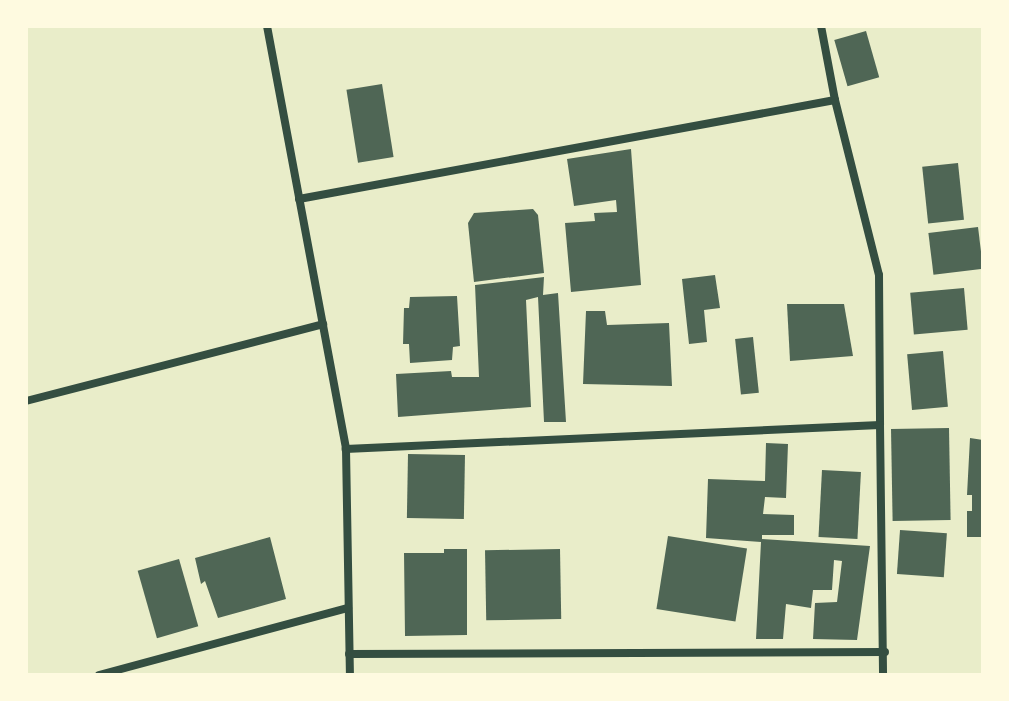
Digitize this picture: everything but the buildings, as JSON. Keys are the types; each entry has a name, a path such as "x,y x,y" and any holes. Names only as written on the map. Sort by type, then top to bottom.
{"street":[{"path":"267,26 346,449 350,675"},
{"path":"821,26 835,100 879,275 883,675"},
{"path":"299,199 835,100"},
{"path":"26,401 323,324"},
{"path":"346,449 880,425"},
{"path":"99,675 348,608"},
{"path":"349,654 885,652"}]}
